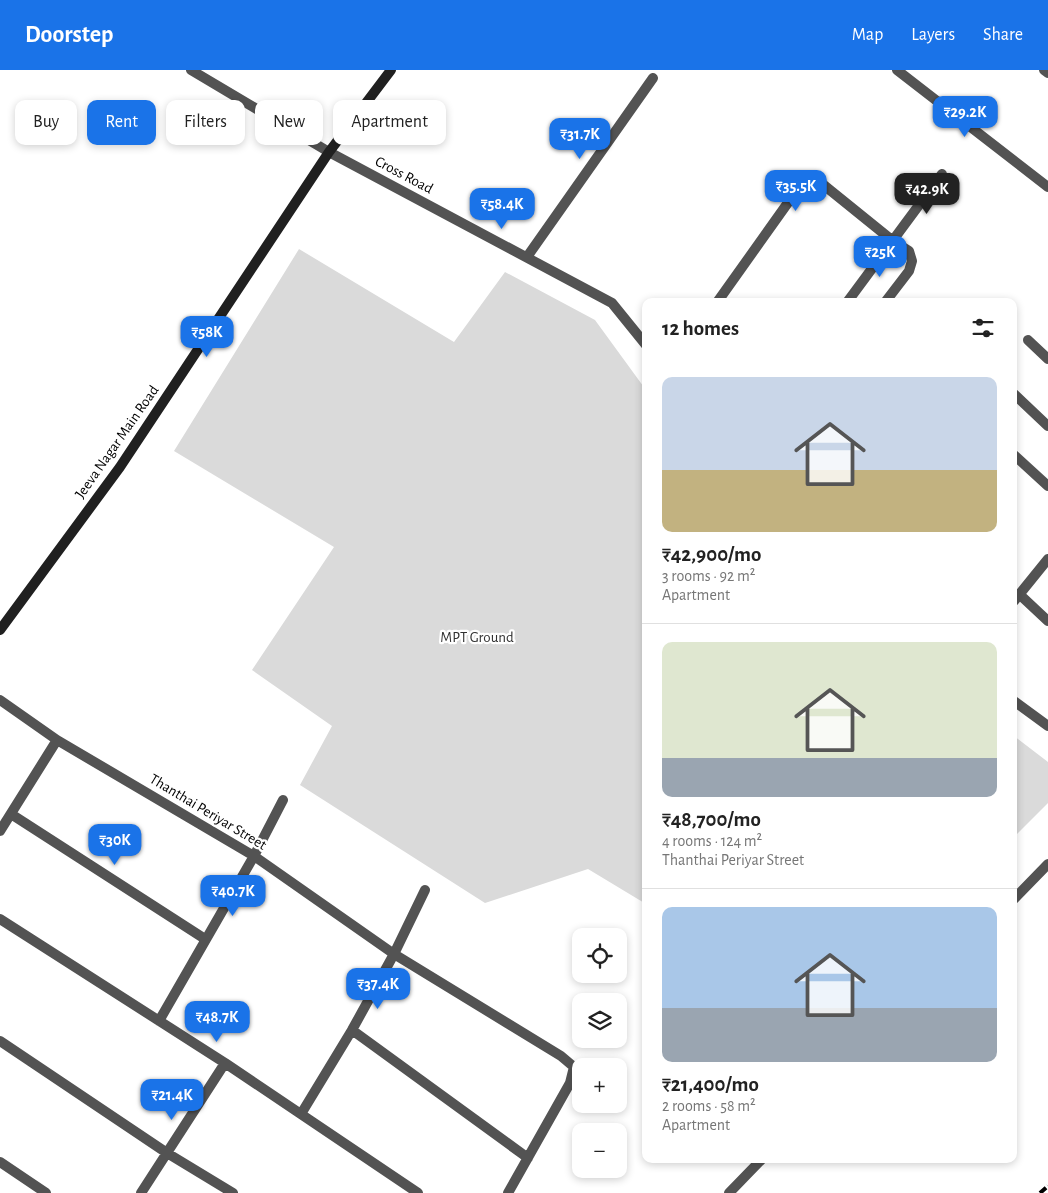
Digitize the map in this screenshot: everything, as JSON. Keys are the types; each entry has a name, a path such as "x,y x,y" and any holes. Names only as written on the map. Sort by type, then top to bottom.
{"street":[{"name":"Cross Road","path":"191,70 329,152 612,303 642,340"},
{"name":"Jeeva Nagar Main Road","path":"0,630 120,467 329,152 391,70"},
{"path":"898,70 1048,187"},
{"path":"1044,70 1048,72"},
{"path":"527,257 653,78"},
{"path":"850,298 942,174"},
{"path":"720,298 802,183 809,181 820,182 892,241 909,251 912,261 909,271 888,298"},
{"path":"1028,340 1048,359"},
{"path":"1017,397 1048,426"},
{"path":"1017,459 1048,486"},
{"path":"1048,561 1017,598 1048,621"},
{"name":"Thanthai Periyar Street","path":"0,700 57,740 254,856 394,954 561,1056 574,1067 570,1083 528,1158"},
{"path":"1017,703 1048,726"},
{"path":"0,831 57,740"},
{"path":"159,1021 254,856 283,800"},
{"path":"11,814 205,939"},
{"path":"1017,896 1048,864"},
{"path":"301,1114 352,1030 394,954 426,890"},
{"path":"0,919 225,1063 418,1193"},
{"path":"352,1030 528,1158 508,1193"},
{"path":"0,1041 167,1153 233,1193"},
{"path":"141,1193 225,1063"},
{"path":"0,1162 46,1193"},
{"path":"729,1193 758,1163"}],"green space":[{"name":"MPT Ground","path":"299,249 454,342 505,272 595,320 642,385 642,902 588,869 485,903 300,785 332,726 252,670 334,547 174,451"},
{"path":"1017,738 1048,762 1048,803 1017,834"}],"railway":[{"path":"1040,1193 1048,1186"}]}
